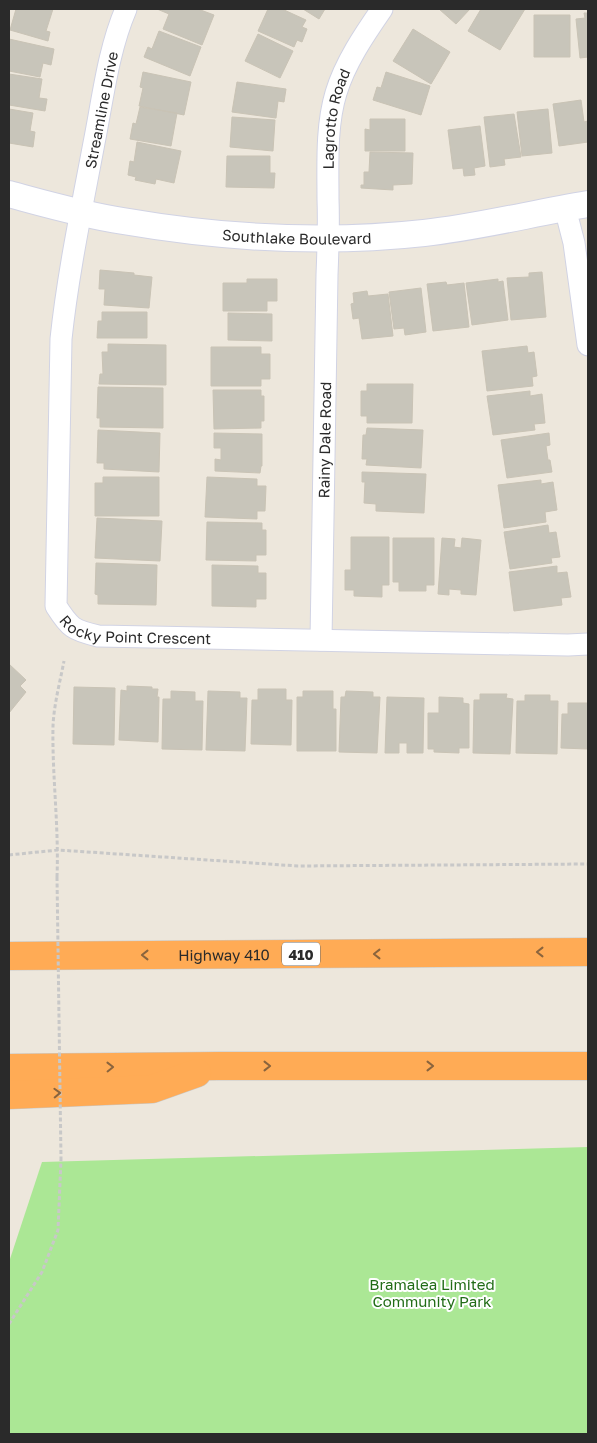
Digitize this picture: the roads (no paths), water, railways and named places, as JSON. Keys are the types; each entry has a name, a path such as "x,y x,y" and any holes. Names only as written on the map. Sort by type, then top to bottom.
{"highway":[{"name":"Highway 410","path":"9,956 588,952"},
{"path":"9,1095 152,1089 219,1066"},
{"path":"9,1068 588,1066"}],"street":[{"name":"Streamline Drive","path":"81,213 115,36 126,9"},
{"name":"Lagrotto Road","path":"328,239 327,166 330,119 336,92 348,64 382,9"},
{"name":"Southlake Boulevard","path":"9,194 81,213 204,233 328,239 424,233 480,225 576,206"},
{"path":"576,206 574,243 588,345"},
{"name":"Rocky Point Crescent","path":"81,213 61,339 56,606 67,623 78,632 98,636 588,644"},
{"name":"Rainy Dale Road","path":"321,640 328,239"}],"park label":[{"name":"Bramalea Limited Community Park","path":"432,1292"}]}
